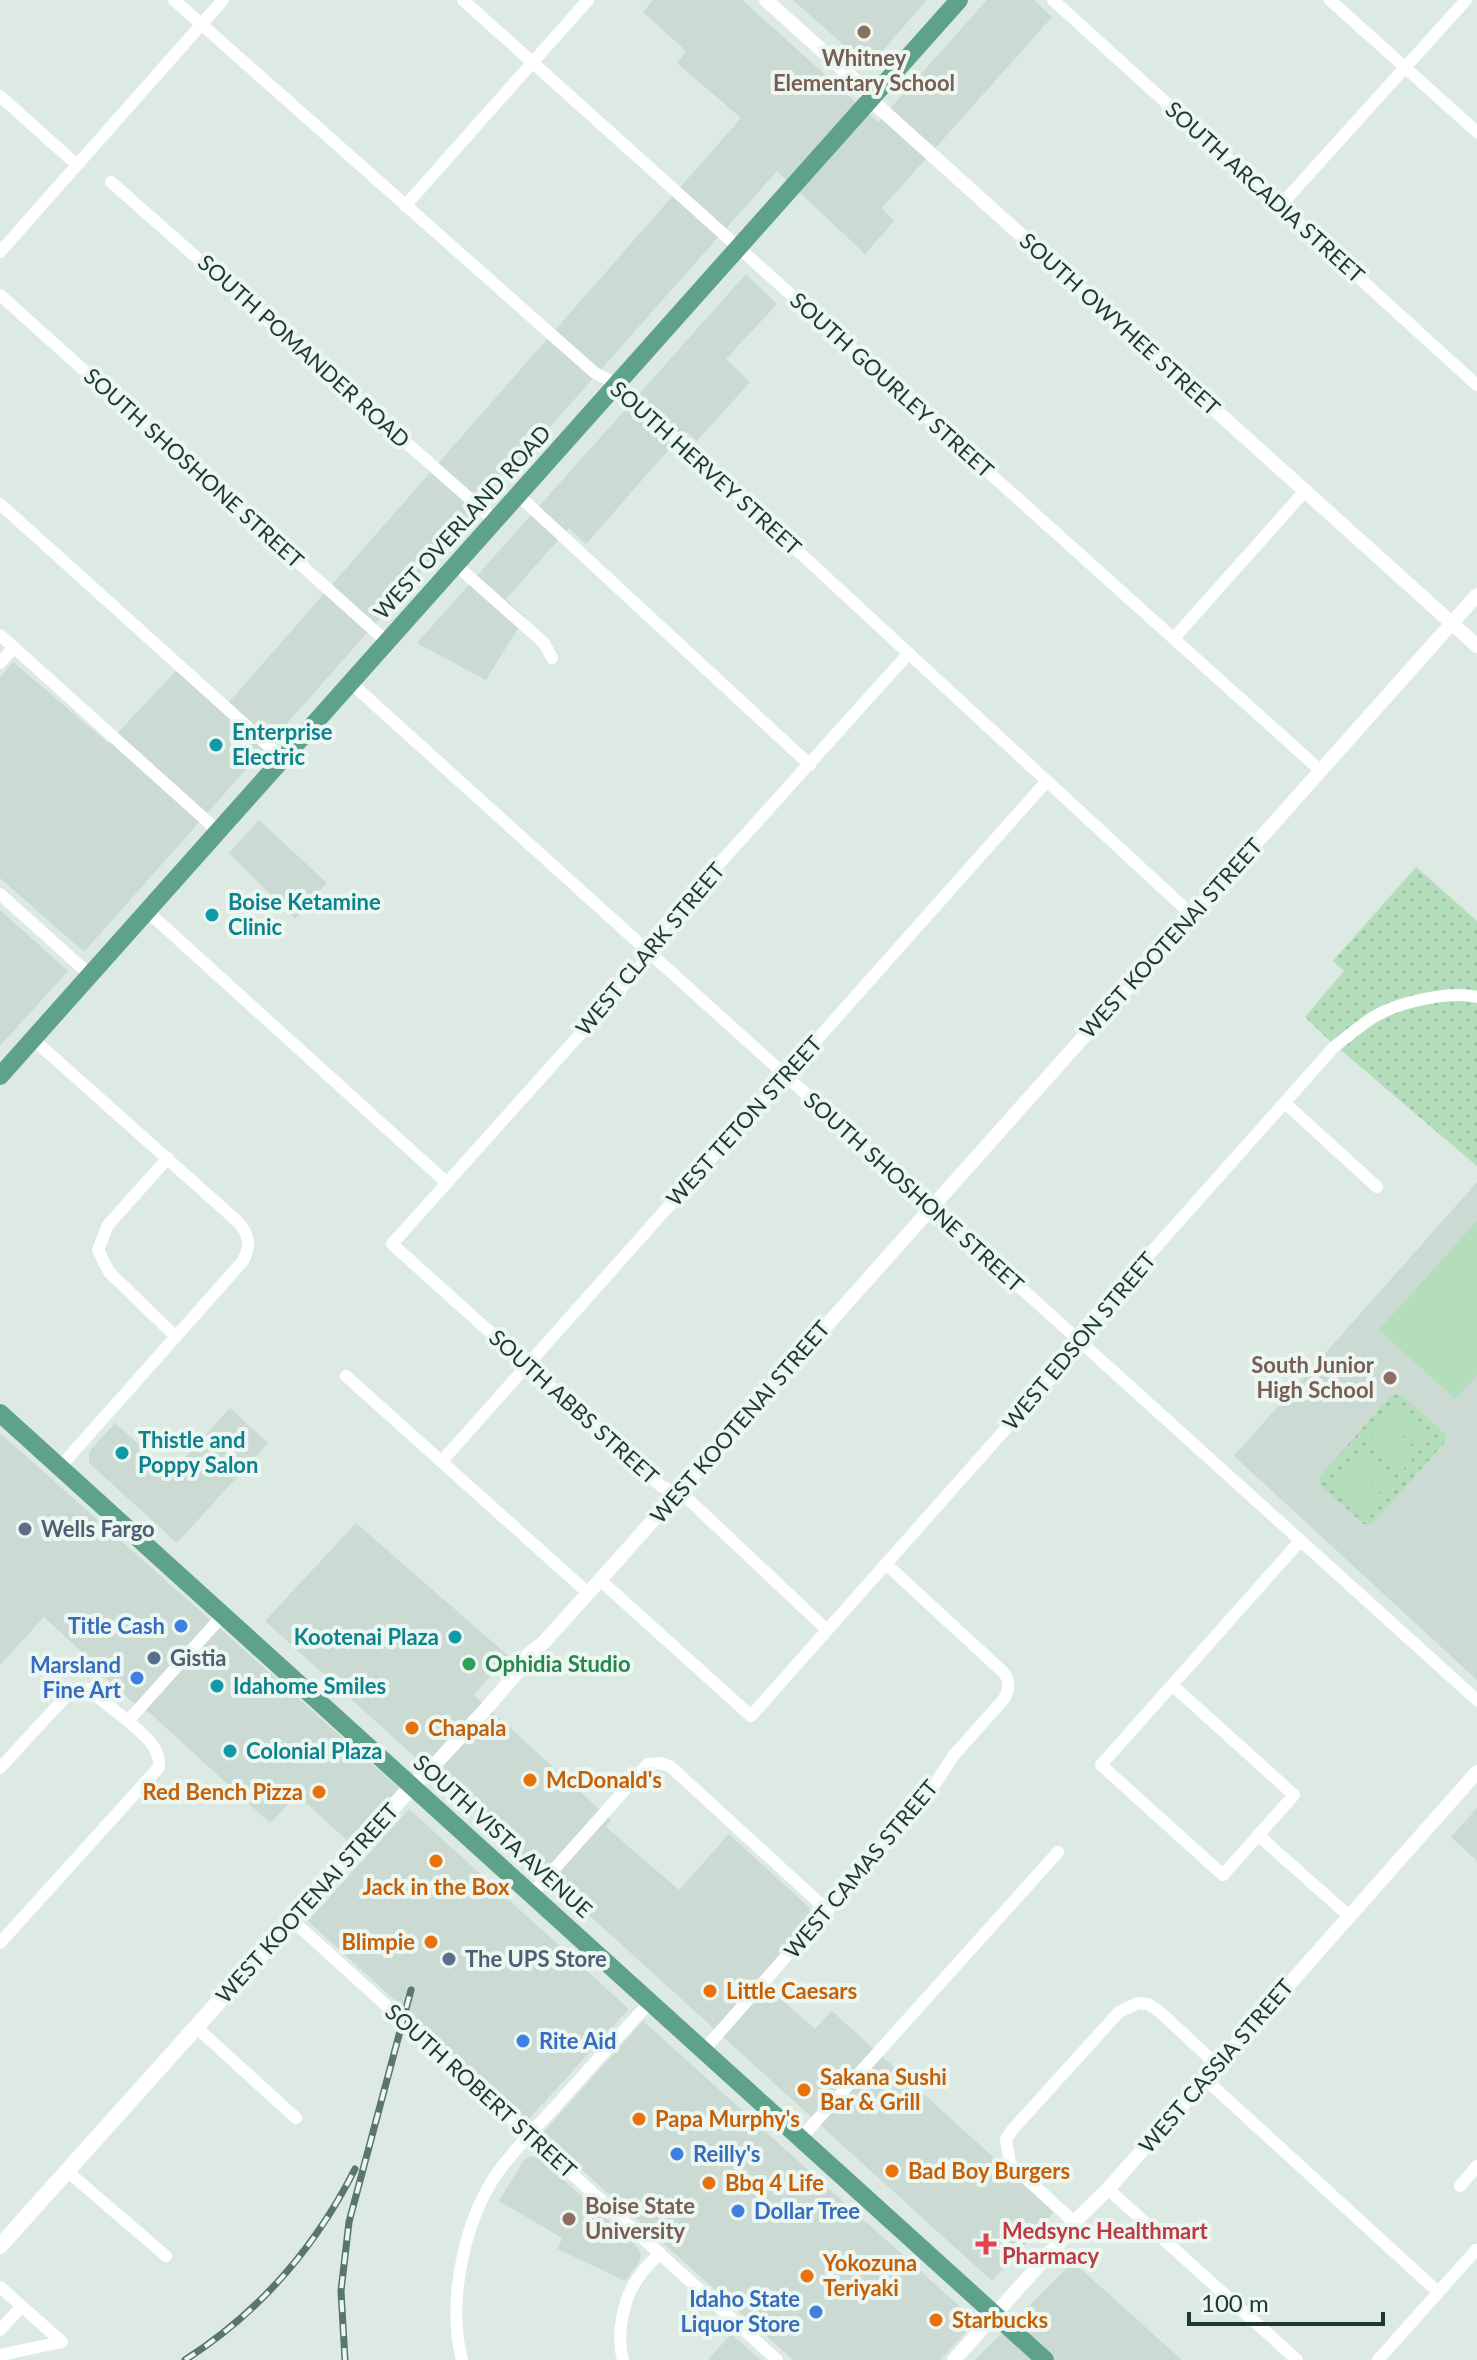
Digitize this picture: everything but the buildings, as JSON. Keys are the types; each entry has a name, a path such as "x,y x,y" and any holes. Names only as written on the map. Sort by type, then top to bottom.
{"main road":[{"name":"WEST OVERLAND ROAD","path":"0,1076 959,0"},
{"name":"SOUTH VISTA AVENUE","path":"0,1413 1045,2360"},
{"name":"WEST KOOTENAI STREET","path":"0,2246 412,1786"}],"street":[{"name":"SOUTH HERVEY STREET","path":"174,0 595,373 617,384 1192,915"},
{"path":"0,252 223,0"},
{"name":"SOUTH GOURLEY STREET","path":"463,0 1321,771"},
{"path":"405,206 588,0"},
{"name":"SOUTH OWYHEE STREET","path":"766,0 857,82 871,100 1477,646"},
{"name":"SOUTH ARCADIA STREET","path":"1053,0 1477,385"},
{"path":"1330,0 1477,132"},
{"path":"1280,206 1466,0"},
{"path":"0,96 77,165"},
{"name":"SOUTH POMANDER ROAD","path":"111,182 495,521"},
{"name":"SOUTH SHOSHONE STREET","path":"0,295 387,642"},
{"path":"1174,638 1305,491"},
{"path":"518,495 810,765"},
{"path":"0,504 283,759"},
{"path":"456,565 544,643 552,658"},
{"name":"WEST KOOTENAI STREET","path":"412,1786 484,1711 528,1655 544,1642 600,1580 1477,595"},
{"path":"0,635 218,831"},
{"path":"0,663 14,647"},
{"name":"WEST CLARK STREET","path":"392,1244 643,964 656,934 909,653"},
{"name":"SOUTH SHOSHONE STREET","path":"351,683 1477,1700"},
{"name":"WEST TETON STREET","path":"442,1461 1047,781"},
{"path":"0,894 90,975"},
{"path":"147,911 447,1183"},
{"name":"WEST EDSON STREET","path":"600,1580 751,1716 1065,1362 1075,1338 1334,1047 1371,1018 1413,1001 1465,994 1477,997"},
{"path":"33,1039 237,1221 249,1239 243,1261 60,1467"},
{"path":"1285,1103 1377,1187"},
{"path":"168,1158 108,1225 98,1250 109,1272 176,1337"},
{"name":"SOUTH ABBS STREET","path":"392,1244 661,1486 688,1499 827,1630"},
{"path":"346,1376 588,1593"},
{"path":"1172,1685 1294,1795 1223,1875 1101,1765 1172,1685 1300,1541"},
{"name":"WEST CAMAS STREET","path":"703,2051 927,1796 954,1755 1004,1699 1009,1683 1003,1672 886,1564"},
{"path":"128,1721 223,1615"},
{"path":"0,1768 70,1692 88,1689 154,1744 159,1755 159,1767 5,1928 0,1943"},
{"path":"531,1895 648,1764 660,1763 671,1767 828,1911"},
{"name":"WEST CASSIA STREET","path":"954,2360 1477,1772"},
{"path":"1258,1835 1349,1916"},
{"path":"800,2139 1058,1852"},
{"name":"SOUTH ROBERT STREET","path":"292,1920 777,2360"},
{"path":"462,2360 458,2318 461,2258 481,2202 497,2173 529,2135 650,2002"},
{"path":"1074,2222 1010,2164 1006,2139 1119,2012 1138,2003 1148,2004 1217,2065"},
{"path":"196,2027 296,2118"},
{"path":"1205,2079 1438,2292"},
{"path":"1460,2186 1477,2166"},
{"path":"67,2171 166,2256"},
{"path":"1108,2189 1297,2360"},
{"path":"1378,2360 1476,2250"},
{"path":"623,2360 622,2314 636,2280 660,2253"},
{"path":"0,2287 62,2342 0,2355"},
{"path":"0,2330 22,2306"}],"shaded area":[{"path":"653,0 742,0 878,122 987,0 1034,0 1052,17 882,208 894,221 865,254 777,171 84,952 0,878 0,677 13,662 108,743 176,671 222,710 741,118 677,63 686,51 643,12"},
{"name":"Whitney Elementary School","path":"793,0 927,0 871,64 865,64"},
{"path":"746,274 777,304 726,359 750,382 697,441 685,431 586,544 569,528 506,599 525,617 486,680 417,643"},
{"path":"259,820 327,883 295,919 229,853"},
{"path":"0,910 68,971 0,1046"},
{"name":"South Junior High School","path":"1477,1182 1477,1680 1234,1456"},
{"path":"230,1408 268,1443 177,1543 89,1463 89,1452 115,1423 171,1473"},
{"path":"0,1433 400,1789 347,1840 297,1795 270,1823 151,1714 132,1702 44,1617 0,1665"},
{"path":"356,1523 511,1658 505,1659 474,1695 611,1820 606,1827 679,1890 729,1834 816,1914 758,1979 815,2029 832,2011 1054,2212 992,2281 265,1621"},
{"path":"1477,1808 1477,1861 1451,1837"},
{"path":"409,1809 629,2009 527,2121 308,1921"},
{"path":"643,2021 976,2321 940,2360 793,2360 542,2134"},
{"name":"Boise State University","path":"531,2156 540,2158 638,2248 640,2261 625,2281 558,2249 562,2238 499,2201 524,2160"},
{"path":"1073,2262 1182,2360 975,2360"},
{"path":"731,2334 761,2360 708,2360"}],"green space":[{"path":"1416,867 1477,921 1477,1166 1305,1017 1344,971 1333,961"},
{"path":"1477,1221 1477,1375 1456,1399 1379,1330"},
{"path":"1392,1395 1401,1395 1445,1434 1445,1442 1372,1524 1364,1524 1320,1485 1320,1476"},
{"path":"1400,1404 1434,1435 1420,1451 1385,1420"},
{"path":"1381,1425 1415,1456 1401,1472 1366,1441"},
{"path":"1362,1447 1396,1477 1382,1494 1347,1463"},
{"path":"1343,1468 1378,1499 1363,1515 1329,1484"}],"railway":[{"path":"345,2360 341,2291 349,2222 411,1990"},
{"path":"185,2360 238,2321 283,2276 322,2225 355,2169"}],"place":[{"name":"Whitney Elementary School","path":"864,32"},
{"name":"Enterprise Electric","path":"216,745"},
{"name":"Boise Ketamine Clinic","path":"212,915"},
{"name":"South Junior High School","path":"1390,1378"},
{"name":"Thistle and Poppy Salon","path":"122,1453"},
{"name":"Wells Fargo","path":"25,1529"},
{"name":"Title Cash","path":"181,1626"},
{"name":"Kootenai Plaza","path":"455,1637"},
{"name":"Gistia","path":"154,1658"},
{"name":"Ophidia Studio","path":"469,1664"},
{"name":"Marsland Fine Art","path":"137,1678"},
{"name":"Idahome Smiles","path":"217,1686"},
{"name":"Chapala","path":"412,1728"},
{"name":"Colonial Plaza","path":"230,1751"},
{"name":"McDonald's","path":"530,1780"},
{"name":"Red Bench Pizza","path":"319,1792"},
{"name":"Jack in the Box","path":"436,1861"},
{"name":"Blimpie","path":"431,1942"},
{"name":"The UPS Store","path":"449,1959"},
{"name":"Little Caesars","path":"710,1991"},
{"name":"Rite Aid","path":"523,2041"},
{"name":"Sakana Sushi Bar & Grill","path":"804,2090"},
{"name":"Papa Murphy's","path":"639,2119"},
{"name":"Reilly's","path":"677,2154"},
{"name":"Bad Boy Burgers","path":"892,2171"},
{"name":"Bbq 4 Life","path":"709,2183"},
{"name":"Dollar Tree","path":"738,2211"},
{"name":"Boise State University","path":"569,2219"},
{"name":"Medsync Healthmart Pharmacy","path":"986,2244"},
{"name":"Yokozuna Teriyaki","path":"807,2276"},
{"name":"Idaho State Liquor Store","path":"816,2312"},
{"name":"Starbucks","path":"936,2320"}]}
